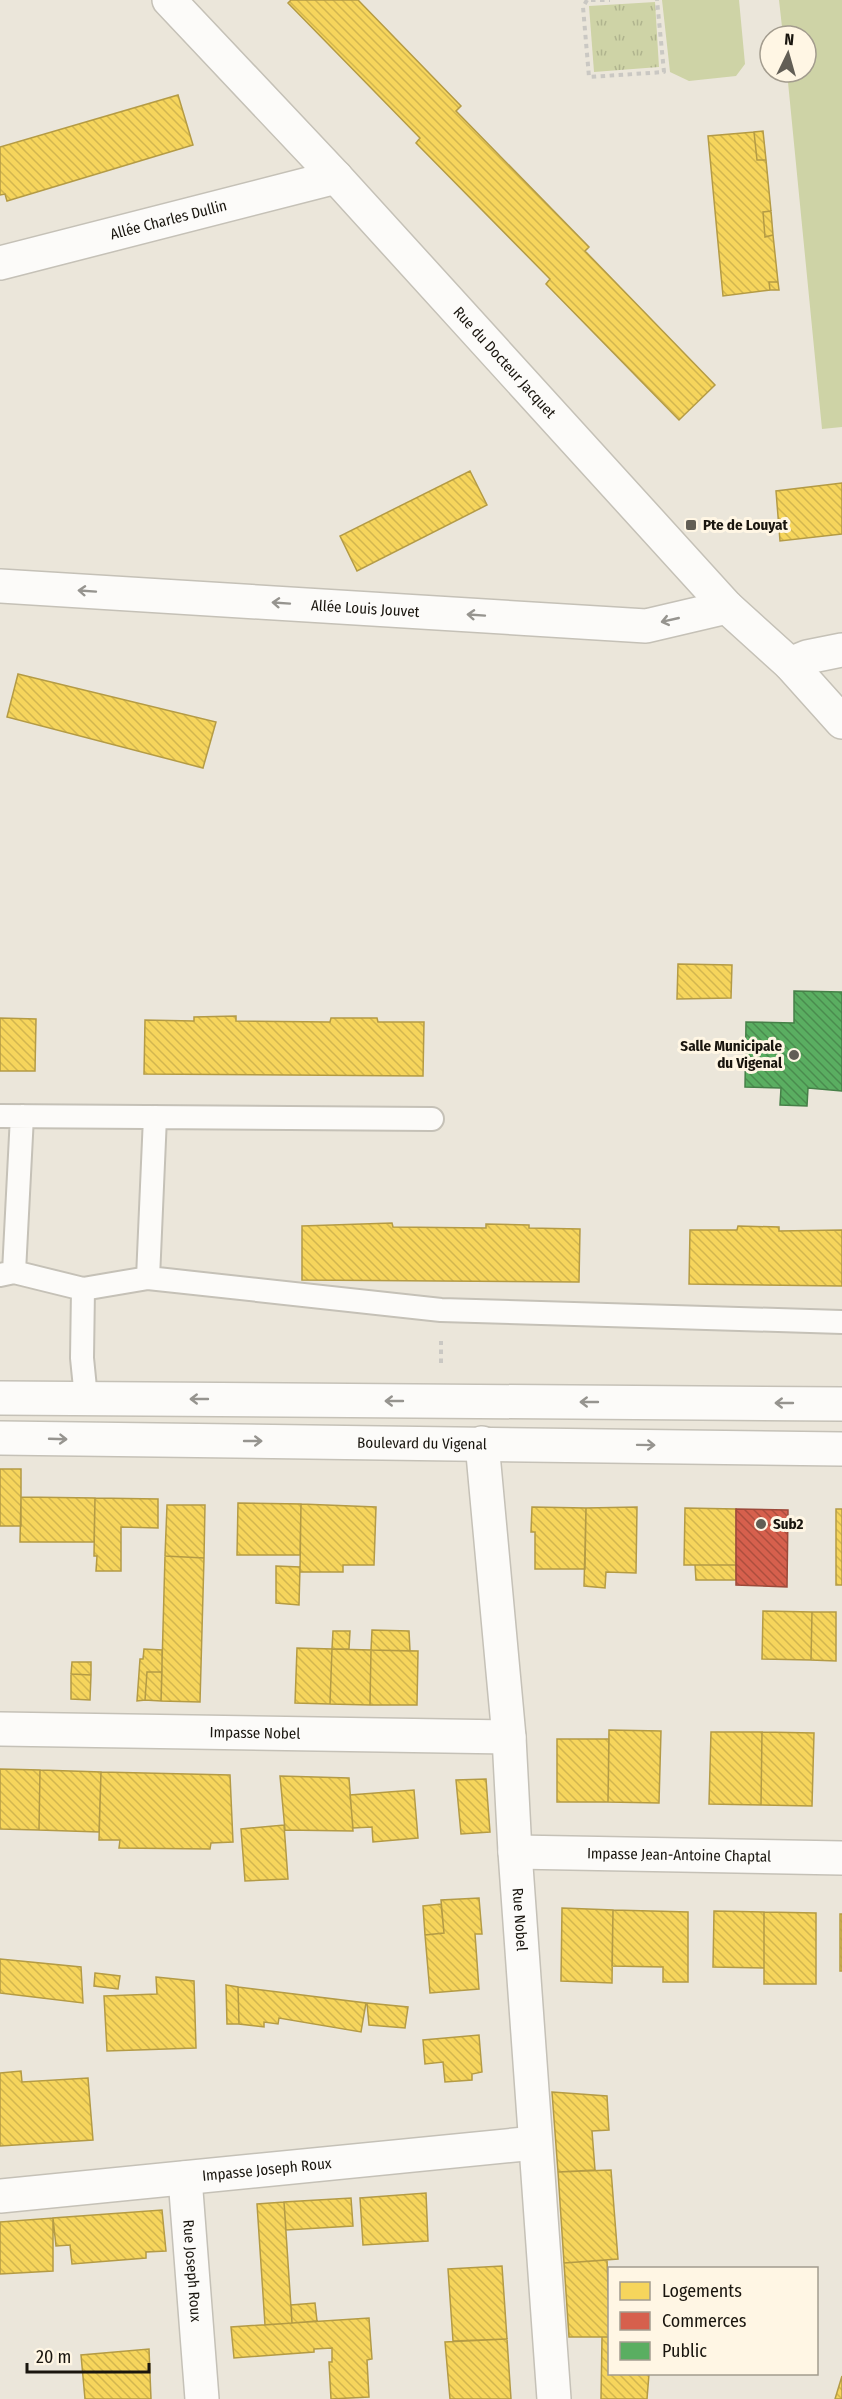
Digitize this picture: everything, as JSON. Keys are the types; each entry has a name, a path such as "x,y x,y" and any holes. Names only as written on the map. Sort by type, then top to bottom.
{"street":[{"name":"Rue du Docteur Jacquet","path":"169,0 336,177 727,607 790,664 842,722"},
{"name":"Allée Charles Dullin","path":"0,264 336,177"},
{"name":"Allée Louis Jouvet","path":"0,586 646,626 727,607"},
{"path":"790,664 807,657 842,650"},
{"path":"0,1398 842,1404"},
{"name":"Boulevard du Vigenal","path":"0,1438 842,1449"},
{"name":"Rue Nobel","path":"483,1443 509,1737 554,2399"},
{"name":"Impasse Nobel","path":"0,1729 509,1737"},
{"name":"Impasse Jean-Antoine Chaptal","path":"515,1851 842,1858"},
{"name":"Impasse Joseph Roux","path":"0,2196 535,2143"},
{"name":"Rue Joseph Roux","path":"185,2178 202,2399"}],"lane":[{"path":"432,1119 11,1116 7,1274 83,1289 148,1278 441,1310 842,1322"},
{"path":"148,1278 155,1117"},
{"path":"83,1289 82,1358 86,1398"}],"path":[{"path":"610,0 589,0 583,8 589,77 664,72 657,0"}],"green space":[{"path":"662,0 739,0 745,64 736,76 689,81 670,72"},
{"path":"779,0 842,0 842,427 822,429 788,84 818,84 818,24 782,24"},
{"path":"655,2 659,67 594,72 589,6"}],"building: Logements":[{"path":"291,0 358,0 461,106 456,111 589,247 585,251 715,385 679,420 546,284 550,279 416,143 420,138 288,3"},
{"path":"178,95 193,145 7,201 5,194 0,195 0,147"},
{"path":"763,131 766,160 757,160 754,132"},
{"path":"754,132 757,160 766,160 771,211 763,212 765,237 773,235 778,282 769,282 770,290 723,296 708,136"},
{"path":"771,211 773,235 765,237 763,212"},
{"path":"769,282 778,282 779,290 770,290"},
{"path":"470,471 487,505 357,571 340,536"},
{"path":"842,483 842,534 780,541 776,491"},
{"path":"18,674 216,722 203,768 7,717"},
{"path":"678,964 732,965 731,998 677,999"},
{"path":"236,1016 236,1021 330,1022 331,1018 377,1018 378,1022 424,1022 423,1076 144,1074 145,1020 194,1021 194,1017"},
{"path":"0,1018 36,1019 35,1071 0,1071"},
{"path":"392,1223 393,1227 486,1228 486,1224 580,1229 579,1282 302,1280 302,1226"},
{"path":"738,1226 779,1227 779,1231 842,1230 842,1286 689,1284 690,1230 737,1230"},
{"path":"0,1469 21,1469 21,1526 0,1526"},
{"path":"21,1497 95,1498 94,1542 20,1542"},
{"path":"95,1498 158,1499 158,1528 121,1527 121,1571 96,1571"},
{"path":"238,1503 301,1504 300,1555 237,1555"},
{"path":"301,1504 376,1507 374,1565 343,1565 343,1572 300,1572"},
{"path":"167,1505 205,1505 204,1558 165,1556"},
{"path":"532,1507 586,1508 585,1569 535,1569 535,1532 531,1532"},
{"path":"637,1507 636,1573 606,1572 605,1588 584,1586 586,1508"},
{"path":"685,1508 736,1509 736,1565 684,1565"},
{"path":"836,1509 842,1509 842,1585 836,1585"},
{"path":"165,1556 204,1558 200,1702 161,1701"},
{"path":"695,1565 736,1565 736,1580 696,1580"},
{"path":"276,1566 300,1567 299,1605 276,1603"},
{"path":"763,1611 812,1612 811,1660 762,1659"},
{"path":"812,1612 836,1612 836,1661 811,1660"},
{"path":"372,1630 409,1631 410,1651 371,1650"},
{"path":"333,1631 350,1631 349,1649 332,1649"},
{"path":"297,1648 332,1649 330,1704 295,1703"},
{"path":"144,1649 162,1650 162,1672 147,1672 145,1700 137,1701 140,1659 143,1659"},
{"path":"332,1649 371,1650 370,1705 330,1704"},
{"path":"371,1650 418,1651 417,1705 370,1705"},
{"path":"72,1662 91,1662 91,1675 71,1674"},
{"path":"147,1672 162,1672 161,1701 145,1700"},
{"path":"71,1674 91,1675 90,1700 71,1699"},
{"path":"609,1730 661,1731 659,1803 608,1802"},
{"path":"711,1732 762,1732 761,1805 709,1804"},
{"path":"762,1732 814,1733 812,1806 761,1805"},
{"path":"557,1739 609,1739 608,1802 557,1802"},
{"path":"0,1769 40,1770 39,1830 0,1829"},
{"path":"40,1770 101,1772 99,1832 39,1830"},
{"path":"101,1772 230,1775 233,1842 211,1843 210,1849 119,1848 120,1840 99,1840"},
{"path":"280,1776 349,1778 353,1831 285,1830"},
{"path":"486,1779 490,1832 461,1834 456,1780"},
{"path":"414,1790 418,1838 373,1842 372,1827 353,1828 350,1795"},
{"path":"284,1825 288,1879 245,1881 241,1829"},
{"path":"479,1898 482,1934 475,1934 479,1989 430,1993 425,1935 444,1933 441,1900"},
{"path":"441,1904 444,1933 425,1935 423,1906"},
{"path":"562,1908 613,1910 612,1983 561,1981"},
{"path":"613,1910 688,1912 688,1982 663,1982 663,1967 612,1966"},
{"path":"714,1911 764,1912 764,1968 713,1967"},
{"path":"764,1912 816,1913 816,1984 764,1984"},
{"path":"840,1914 842,1914 842,1971 840,1971"},
{"path":"0,1959 81,1967 83,2003 0,1993"},
{"path":"95,1973 120,1976 118,1989 94,1986"},
{"path":"156,1977 194,1981 196,2048 107,2051 104,1996 157,1994"},
{"path":"226,1985 238,1987 239,2024 227,2024"},
{"path":"238,1987 366,2003 361,2032 279,2018 278,2024 264,2022 264,2027 239,2024"},
{"path":"367,2003 408,2007 405,2028 369,2025"},
{"path":"479,2035 482,2072 472,2074 472,2080 445,2082 443,2062 425,2064 423,2040"},
{"path":"21,2071 22,2082 88,2078 93,2140 0,2146 0,2073"},
{"path":"552,2092 607,2096 609,2130 592,2131 595,2170 558,2172"},
{"path":"611,2170 618,2259 564,2263 558,2172"},
{"path":"426,2193 428,2241 363,2245 360,2198"},
{"path":"351,2198 353,2226 286,2230 284,2202"},
{"path":"284,2202 292,2323 265,2325 257,2204"},
{"path":"162,2210 166,2251 146,2252 146,2258 72,2264 70,2245 56,2246 53,2218"},
{"path":"53,2218 53,2271 0,2274 0,2222"},
{"path":"607,2260 608,2337 569,2337 564,2263"},
{"path":"502,2266 507,2339 453,2341 448,2269"},
{"path":"315,2303 317,2321 292,2323 291,2305"},
{"path":"369,2318 372,2359 367,2360 369,2397 331,2399 329,2362 332,2362 332,2348 314,2349 314,2352 234,2358 231,2327"},
{"path":"602,2337 608,2337 608,2375 649,2375 647,2399 601,2399"},
{"path":"507,2339 511,2399 450,2399 445,2342"},
{"path":"149,2349 151,2399 85,2399 81,2355"},
{"path":"842,2376 842,2399 835,2399"}],"building: Commerces":[{"path":"736,1509 788,1510 787,1587 736,1585"}],"building: Public":[{"name":"Salle Municipale du Vigenal","path":"794,991 842,992 842,1091 808,1088 807,1106 780,1105 781,1088 745,1087 746,1022 794,1023"}],"place":[{"name":"Pte de Louyat","path":"691,525"},
{"name":"Salle Municipale du Vigenal","path":"794,1055"},
{"name":"Sub2","path":"761,1524"}]}
